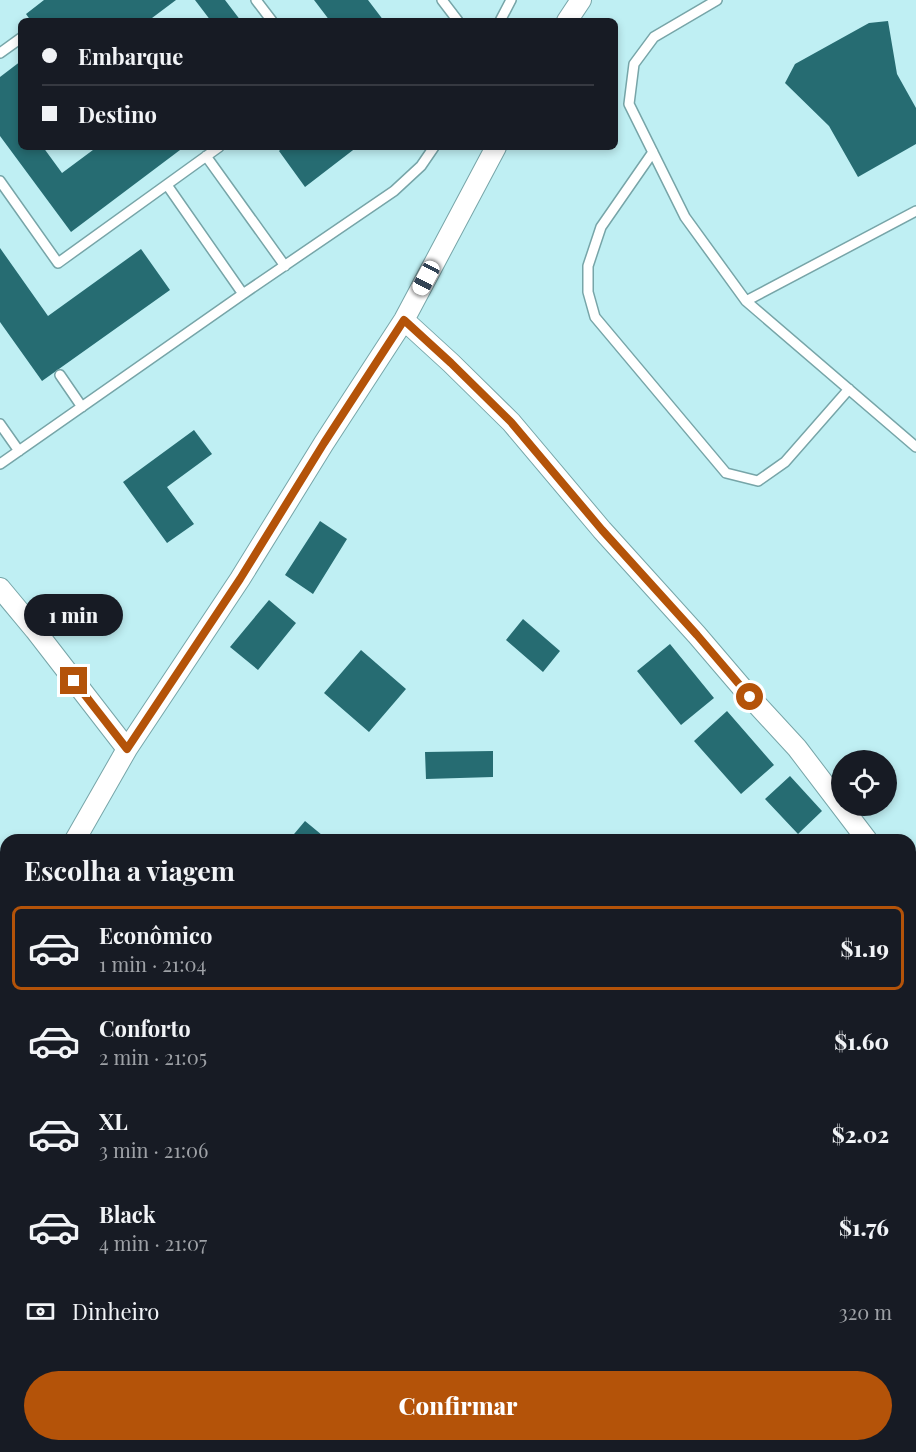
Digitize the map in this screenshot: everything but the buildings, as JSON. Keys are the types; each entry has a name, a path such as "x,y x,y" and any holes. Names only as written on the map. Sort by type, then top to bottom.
{"street":[{"path":"569,18 581,0"},
{"path":"78,834 127,749 240,579 404,320 494,150"},
{"path":"404,320 511,422 602,530 797,748 862,834"},
{"path":"0,588 127,749"}],"lane":[{"path":"256,0 270,18"},
{"path":"442,0 456,18"},
{"path":"502,18 511,0"},
{"path":"717,0 654,37 634,64 629,104 685,217 746,301 916,447"},
{"path":"0,53 18,40"},
{"path":"0,181 58,263 215,150"},
{"path":"0,464 394,191 421,166 432,150"},
{"path":"653,152 601,227 588,266 588,292 595,317 726,474 758,481 785,462 849,389"},
{"path":"206,156 285,267"},
{"path":"166,185 243,294"},
{"path":"746,301 916,211"},
{"path":"60,375 82,407"},
{"path":"0,424 19,451"}],"route":[{"path":"74,681 127,749 240,579 404,320 511,422 602,530 750,697"}]}
